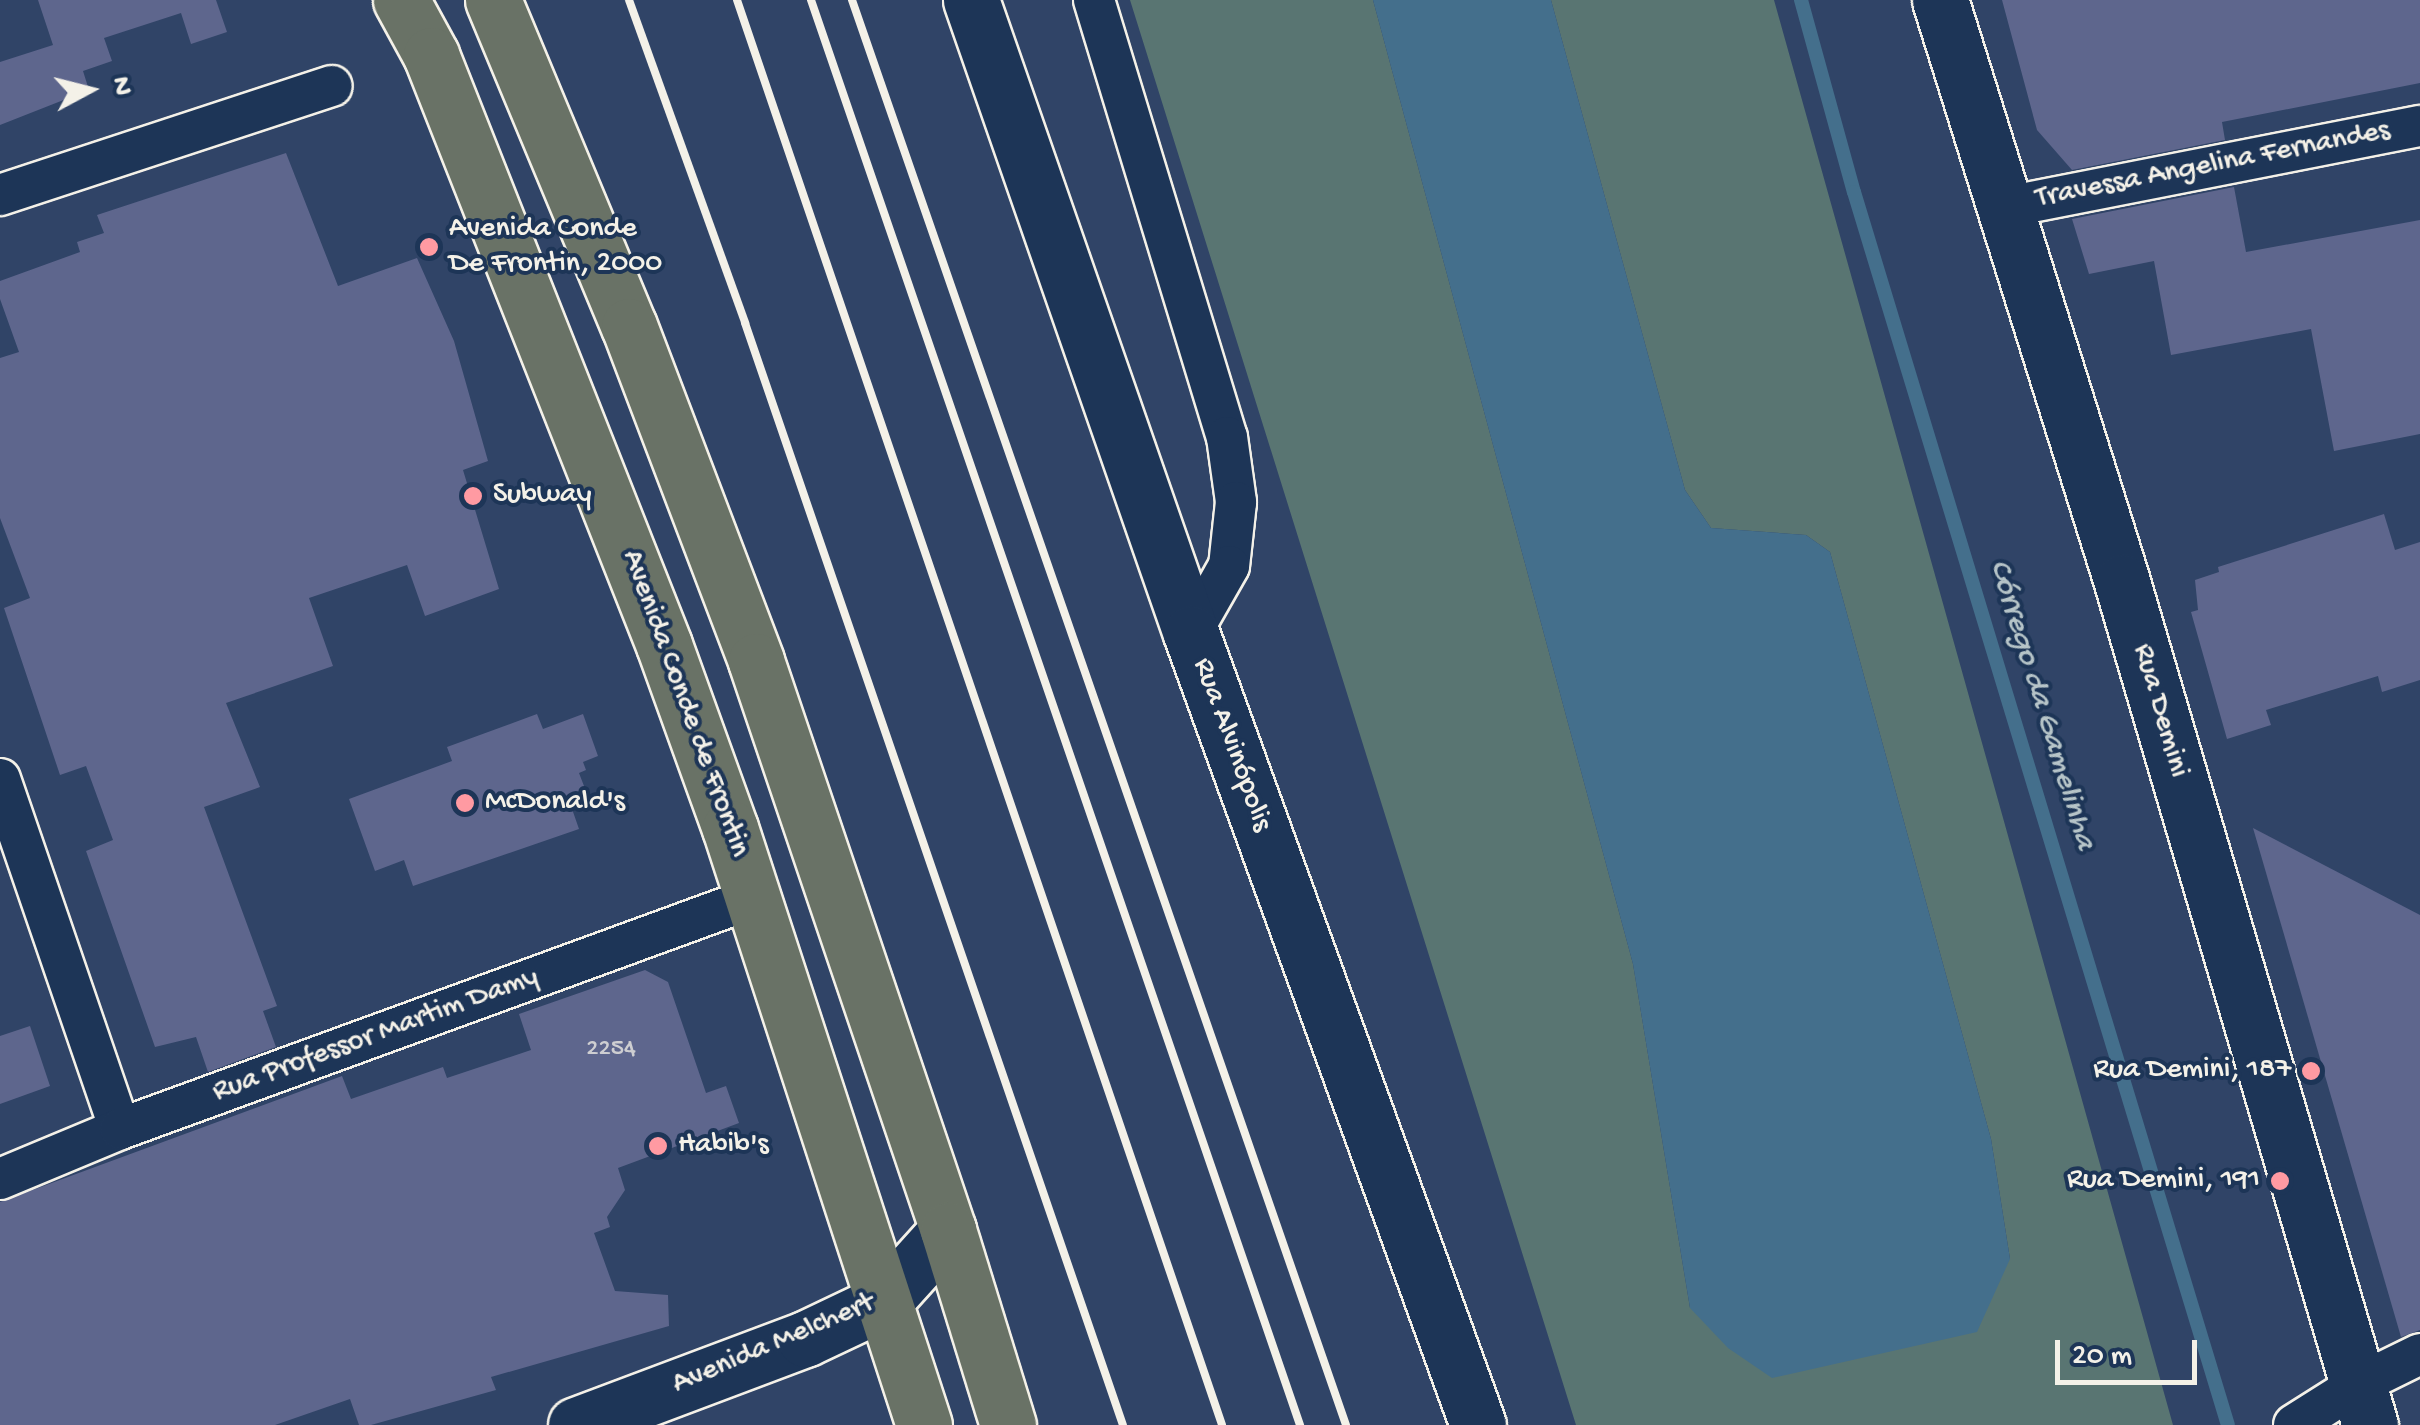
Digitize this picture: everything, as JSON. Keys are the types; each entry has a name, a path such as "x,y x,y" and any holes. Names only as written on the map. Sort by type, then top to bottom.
{"highway":[{"name":"Avenida Conde de Frontin","path":"401,0 431,55 600,475 753,898 924,1425"},
{"path":"494,0 629,326 756,661 948,1230 1008,1425"}],"street":[{"path":"971,0 1191,633"},
{"name":"Rua Alvinópolis","path":"1094,0 1227,437 1236,502 1229,566 1191,633 1478,1425"},
{"name":"Rua Demini","path":"1940,0 2006,207 2363,1405"},
{"path":"0,195 332,86"},
{"name":"Travessa Angelina Fernandes","path":"2006,207 2420,126"},
{"path":"0,779 120,1130"},
{"name":"Rua Professor Martim Damy","path":"0,1179 120,1130 753,898"},
{"name":"Avenida Melchert","path":"576,1425 805,1338 882,1302 948,1230"},
{"path":"2294,1425 2363,1405 2420,1354"}],"green space":[{"path":"1130,0 1373,0 1633,964 1690,1308 2010,1259 1991,1139 1830,552 1806,535 1711,528 1685,490 1551,0 1774,0 2173,1425 1576,1425"}],"water":[{"path":"1373,0 1551,0 1685,490 1711,528 1806,535 1830,552 1991,1139 2010,1259 1977,1332 1772,1378 1728,1348 1690,1308 1633,964"}],"building":[{"path":"38,0 216,0 227,32 191,44 181,13 104,38 112,61 83,71 89,90 0,125 0,62 53,45"},
{"path":"2002,0 2420,0 2420,83 2222,122 2225,140 2072,170 2037,130"},
{"path":"286,153 338,286 417,258 454,341 488,461 463,470 499,589 425,616 407,565 309,598 333,666 226,703 260,787 204,807 277,1006 263,1011 276,1047 208,1072 196,1037 155,1047 86,851 113,840 86,766 60,775 4,608 30,598 0,518 0,358 19,352 0,299 0,281 80,252 77,242 104,233 97,215"},
{"path":"2234,187 2246,252 2420,220 2420,434 2334,451 2311,329 2171,355 2154,261 2089,274 2072,219"},
{"path":"2384,514 2395,550 2420,542 2420,680 2382,692 2378,676 2266,710 2271,725 2227,739 2191,612 2198,610 2195,580 2219,572 2218,567"},
{"name":"McDonald's","path":"537,714 543,729 583,714 598,756 583,762 586,770 579,773 589,799 571,806 579,829 413,886 404,860 375,871 349,799 452,761 447,747"},
{"path":"2253,828 2420,915 2420,1330 2401,1337"},
{"path":"645,970 668,982 706,1093 726,1086 739,1123 618,1168 625,1190 607,1217 610,1227 594,1233 615,1291 668,1295 669,1326 491,1377 496,1390 371,1425 359,1425 350,1399 275,1425 0,1425 0,1202 342,1076 351,1099 443,1067 447,1078 531,1050 519,1014"},
{"path":"30,1026 50,1086 0,1104 0,1036"}],"waterway":[{"name":"Córrego da Gamelinha","path":"1801,0 1854,192 2228,1425"}],"railway":[{"path":"629,0 745,323 1123,1425"},
{"path":"737,0 1222,1425"},
{"path":"811,0 1300,1425"},
{"path":"852,0 1346,1425"}],"place":[{"name":"Avenida Conde De Frontin, 2000","path":"429,247"},
{"name":"Subway","path":"473,496"},
{"name":"McDonald's","path":"465,803"},
{"name":"Rua Demini, 187","path":"2311,1071"},
{"name":"Habib's","path":"658,1146"},
{"name":"Rua Demini, 191","path":"2280,1181"}]}
